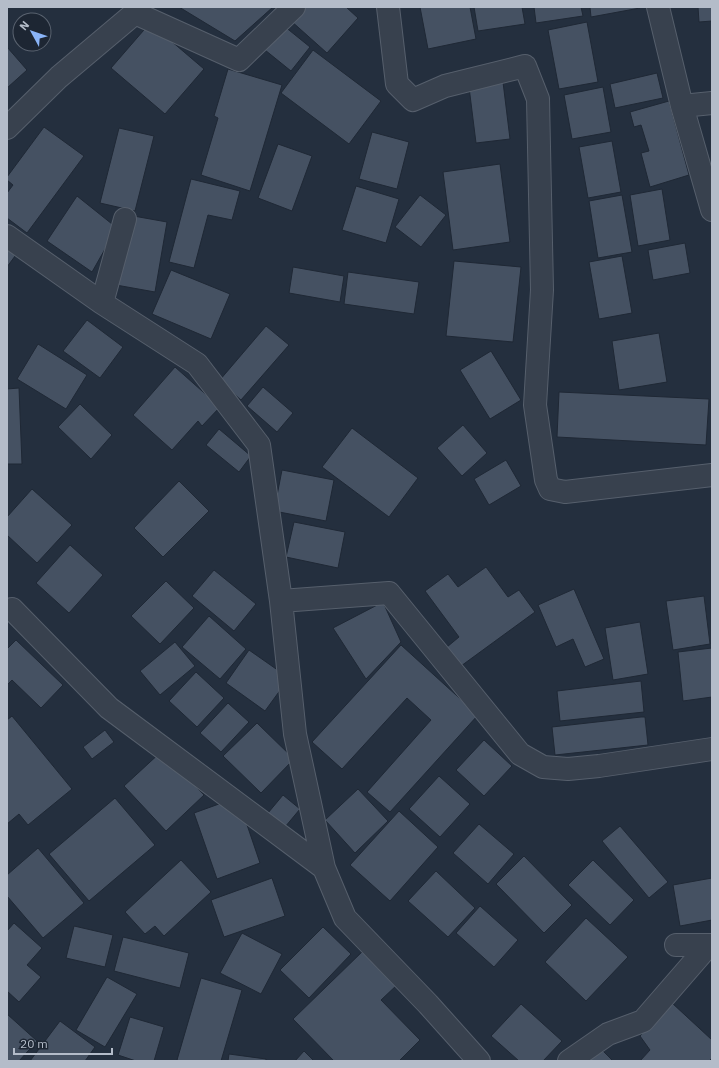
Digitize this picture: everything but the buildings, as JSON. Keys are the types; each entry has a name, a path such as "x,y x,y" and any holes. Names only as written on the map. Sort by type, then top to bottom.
{"street":[{"path":"7,128 129,10 239,60 294,7"},
{"path":"388,7 397,84 412,100 445,86 525,66 538,99 542,290 535,405 546,480 550,489 565,492 712,475"},
{"path":"658,7 682,106 712,210"},
{"path":"682,106 712,103"},
{"path":"102,303 125,219"},
{"path":"7,236 102,303 197,364 258,446 281,601 295,734 324,868 345,918 428,1004 479,1061"},
{"path":"281,601 389,593 520,754 543,767 568,769 599,766 712,749"},
{"path":"12,609 109,708 324,868"},
{"path":"676,945 710,946"},
{"path":"569,1061 608,1034 643,1021 710,946"}]}
